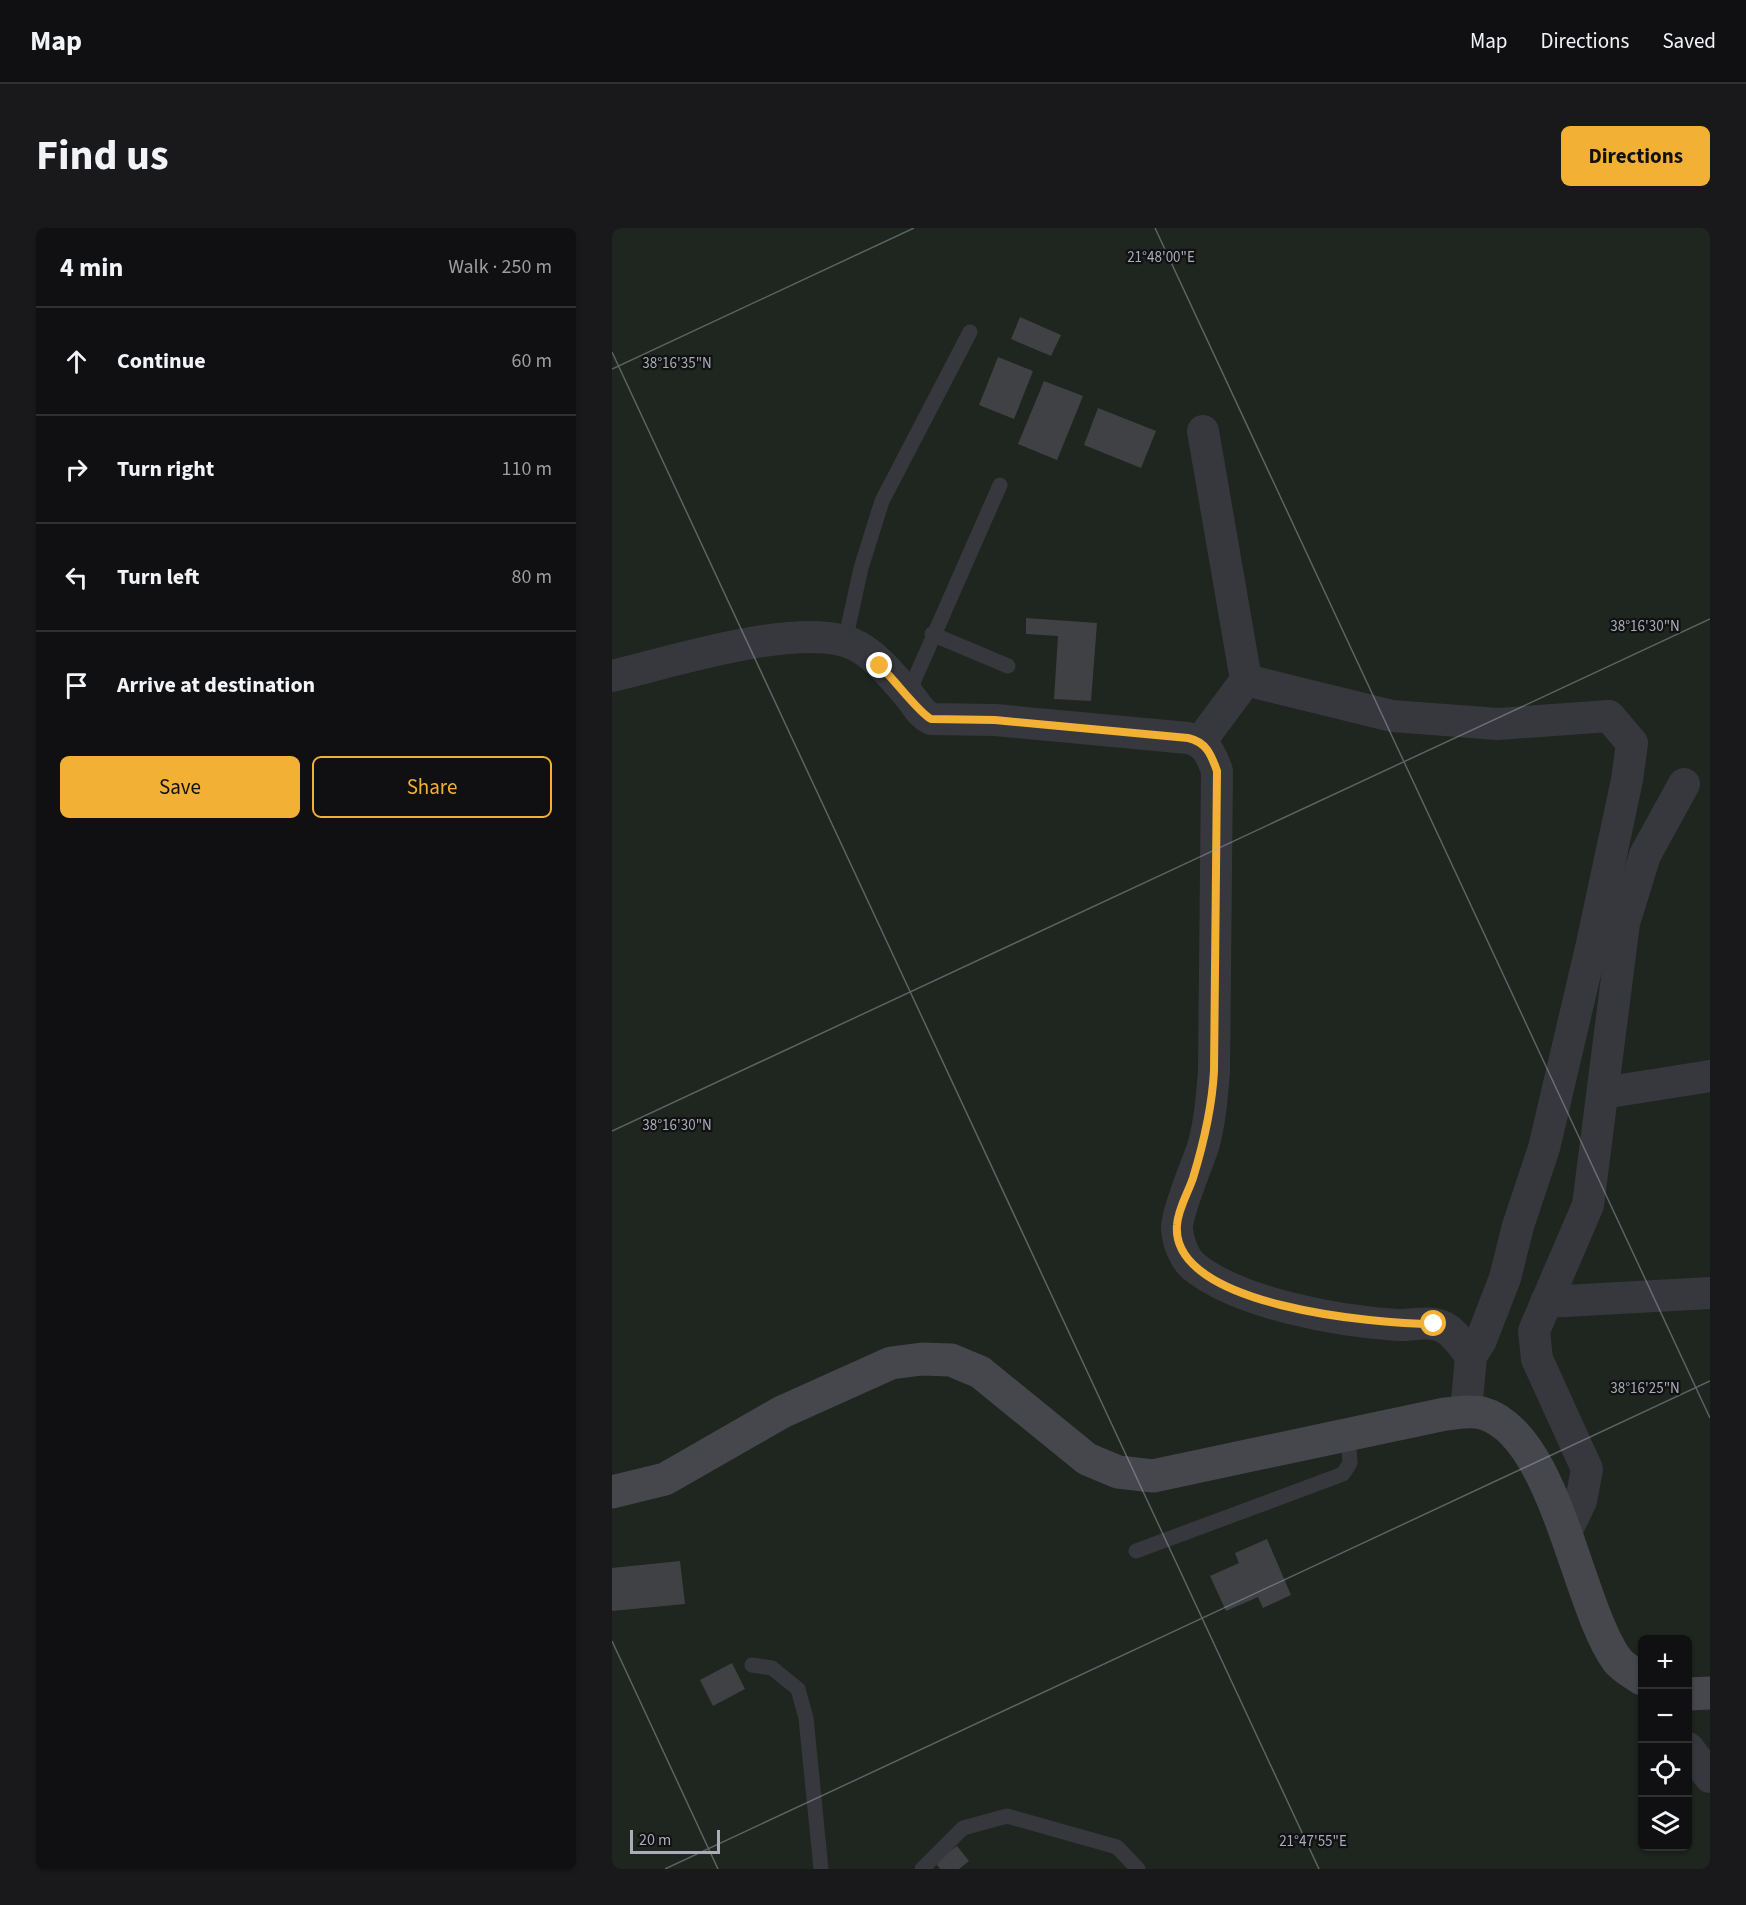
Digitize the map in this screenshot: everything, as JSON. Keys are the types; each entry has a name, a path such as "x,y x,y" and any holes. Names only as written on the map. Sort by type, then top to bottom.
{"main road":[{"path":"612,1492 665,1479 782,1412 891,1363 922,1359 951,1360 980,1372 1087,1459 1118,1472 1153,1476 1467,1412 1482,1413 1511,1432 1534,1460 1566,1532 1603,1635 1618,1662 1638,1676"},
{"path":"1692,1694 1710,1693"}],"street":[{"path":"1200,742 1245,680 1203,430"},
{"path":"612,676 780,639 815,637 845,641 867,654 908,694 923,715 940,721 995,720 1188,738 1200,742 1209,752 1217,771 1214,1071 1212,1108 1204,1144 1178,1219 1177,1233 1183,1252 1192,1266 1246,1295 1321,1315 1397,1325 1439,1325 1451,1333 1471,1356"},
{"path":"1245,680 1392,716 1498,724 1609,716 1632,743 1627,780 1608,858 1591,948 1544,1148 1518,1226 1505,1278 1482,1340 1471,1356 1467,1412"},
{"path":"1566,1532 1581,1501 1587,1469 1538,1359 1534,1331 1588,1205 1623,923 1645,855 1684,784"},
{"path":"1603,1093 1710,1076"},
{"path":"1546,1302 1710,1293"},
{"path":"1692,1753 1710,1777"}],"lane":[{"path":"845,641 861,568 882,501 970,332"},
{"path":"908,694 932,634 1000,485"},
{"path":"932,634 1008,666"},
{"path":"1136,1551 1343,1474 1350,1463 1348,1436"},
{"path":"752,1665 772,1668 798,1689 806,1718 821,1869"},
{"path":"922,1869 963,1828 1007,1815 1118,1847 1138,1869"}],"shaded area":[{"path":"612,228 1710,228 1710,1869 612,1869"}],"building":[{"path":"1020,317 1061,335 1051,356 1011,339"},
{"path":"998,357 1033,371 1014,419 979,405"},
{"path":"1044,381 1083,396 1057,460 1018,444"},
{"path":"1098,408 1156,431 1141,468 1084,445"},
{"path":"1026,618 1097,623 1091,701 1054,699 1058,636 1026,634"},
{"path":"1267,1539 1291,1595 1263,1608 1258,1597 1226,1611 1210,1576 1239,1563 1235,1553"},
{"path":"680,1561 685,1604 612,1611 612,1568"},
{"path":"732,1663 745,1689 713,1706 700,1680"},
{"path":"957,1846 969,1861 959,1869 940,1869 935,1862"}],"route":[{"path":"880,666 908,694 923,715 931,719 940,721 995,720 1188,738 1200,742 1206,748 1217,771 1214,1071 1212,1108 1204,1144 1176,1227 1183,1252 1192,1266 1246,1295 1321,1315 1397,1325 1434,1324"}]}
